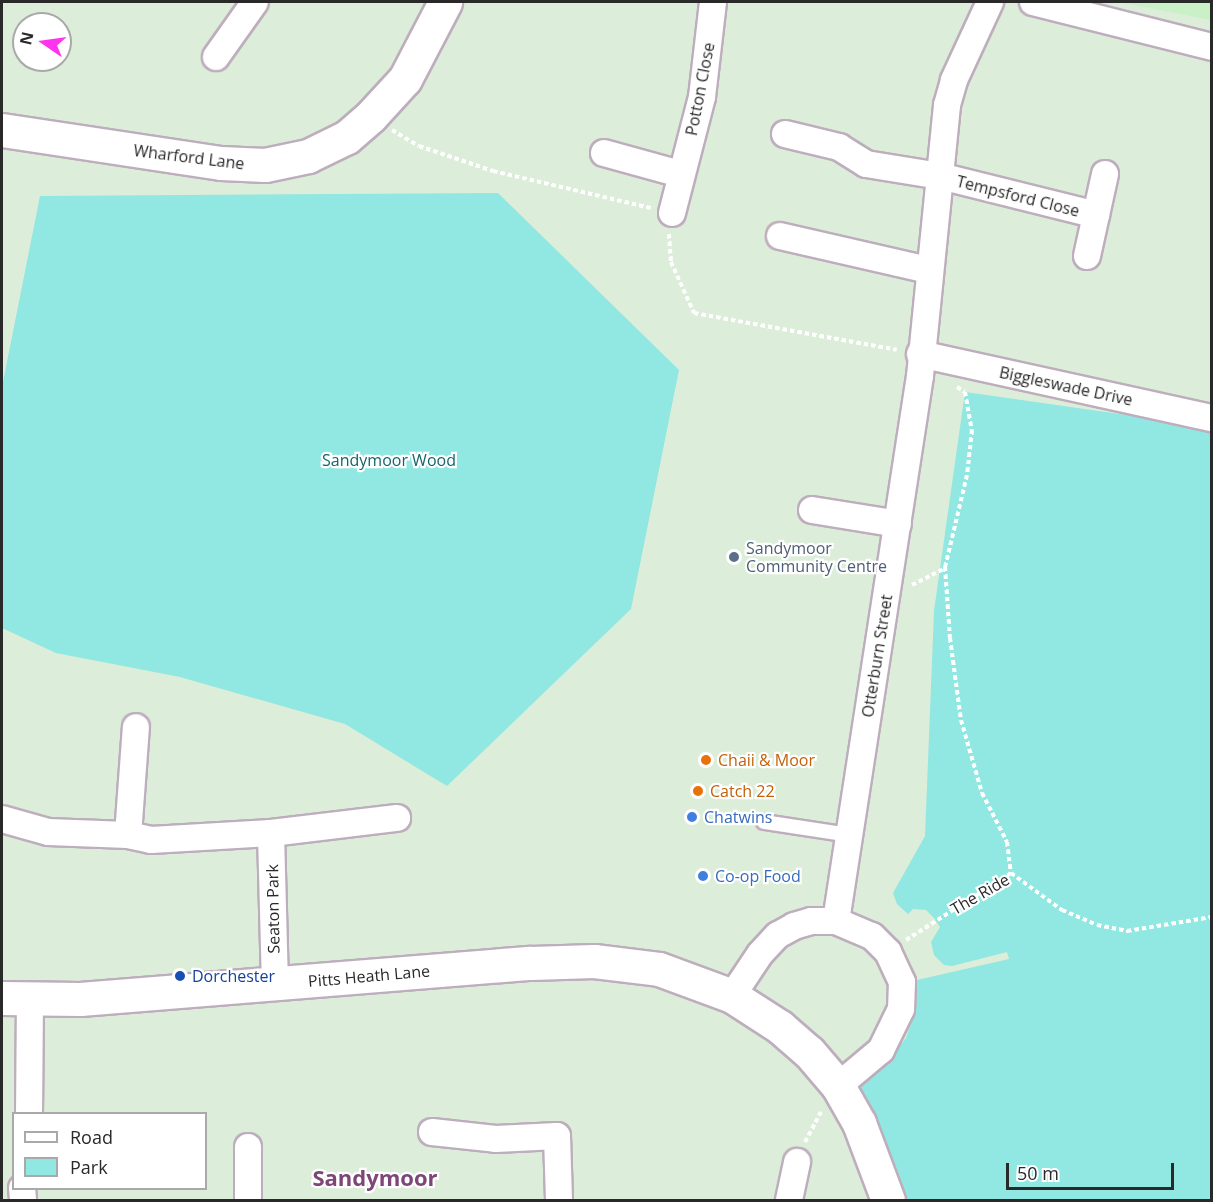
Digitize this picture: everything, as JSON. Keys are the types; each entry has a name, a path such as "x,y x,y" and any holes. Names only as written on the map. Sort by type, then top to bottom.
{"street":[{"path":"216,57 255,2"},
{"name":"Wharford Lane","path":"2,130 178,158 264,165 308,156 346,137 371,117 405,79 445,2"},
{"name":"Potton Close","path":"672,213 680,174 702,97 713,2"},
{"path":"919,373 947,105 954,80 990,2"},
{"path":"1033,2 1212,47"},
{"path":"785,134 839,147 866,164 940,176"},
{"path":"604,153 680,174"},
{"name":"Tempsford Close","path":"1087,256 1105,174"},
{"name":"Tempsford Close","path":"940,176 1096,215"},
{"path":"780,236 928,270"},
{"name":"Biggleswade Drive","path":"919,373 1212,418"},
{"name":"Otterburn Street","path":"836,921 898,524 919,373"},
{"path":"812,510 898,524"},
{"path":"128,835 136,727"},
{"path":"2,819 48,832 128,835 151,840 271,833 397,818"},
{"name":"Seaton Park","path":"271,833 274,984"},
{"path":"732,996 778,935 811,921 836,921 872,936 888,952 902,982 901,1009 894,1030 881,1050 838,1086"},
{"name":"Pitts Heath Lane","path":"16,999 274,984 594,961 659,969 732,996 780,1027 809,1052 838,1086 859,1123 888,1200"},
{"path":"16,999 29,1112"},
{"path":"432,1132 496,1139 557,1136 559,1200"},
{"path":"248,1147 248,1200"},
{"path":"789,1200 797,1162"}],"lane":[{"path":"764,822 849,835"}],"path":[{"path":"371,117 419,147 493,171 672,213 668,226 671,262 694,313 919,373 948,382 965,392 972,430 967,475 945,567 961,720 982,793 1007,842 1011,873"},
{"path":"887,596 929,579 945,567"},
{"name":"The Ride","path":"888,952 1011,873 1062,910 1097,925 1127,930 1212,916"},
{"path":"797,1162 810,1129 838,1086"}],"shaded area":[{"path":"1118,2 1211,2 1211,20"}],"green space":[{"name":"Sandymoor Wood","path":"498,193 679,370 631,609 447,786 345,724 180,677 56,653 2,628 2,387 40,196"},
{"path":"965,392 1211,427 1211,1200 907,1200 887,1147 857,1088 886,1063 906,1038 916,1009 917,980 1009,959 1007,952 952,966 944,965 934,955 931,942 940,927 934,918 926,910 913,909 908,914 897,904 893,893 925,836 934,611"}],"place":[{"name":"Sandymoor Community Centre","path":"734,557"},
{"name":"Chaii & Moor","path":"706,760"},
{"name":"Catch 22","path":"698,791"},
{"name":"Chatwins","path":"692,817"},
{"name":"Co-op Food","path":"703,876"},
{"name":"Dorchester","path":"180,976"}],"district":[{"name":"Sandymoor","path":"375,1178"}]}
